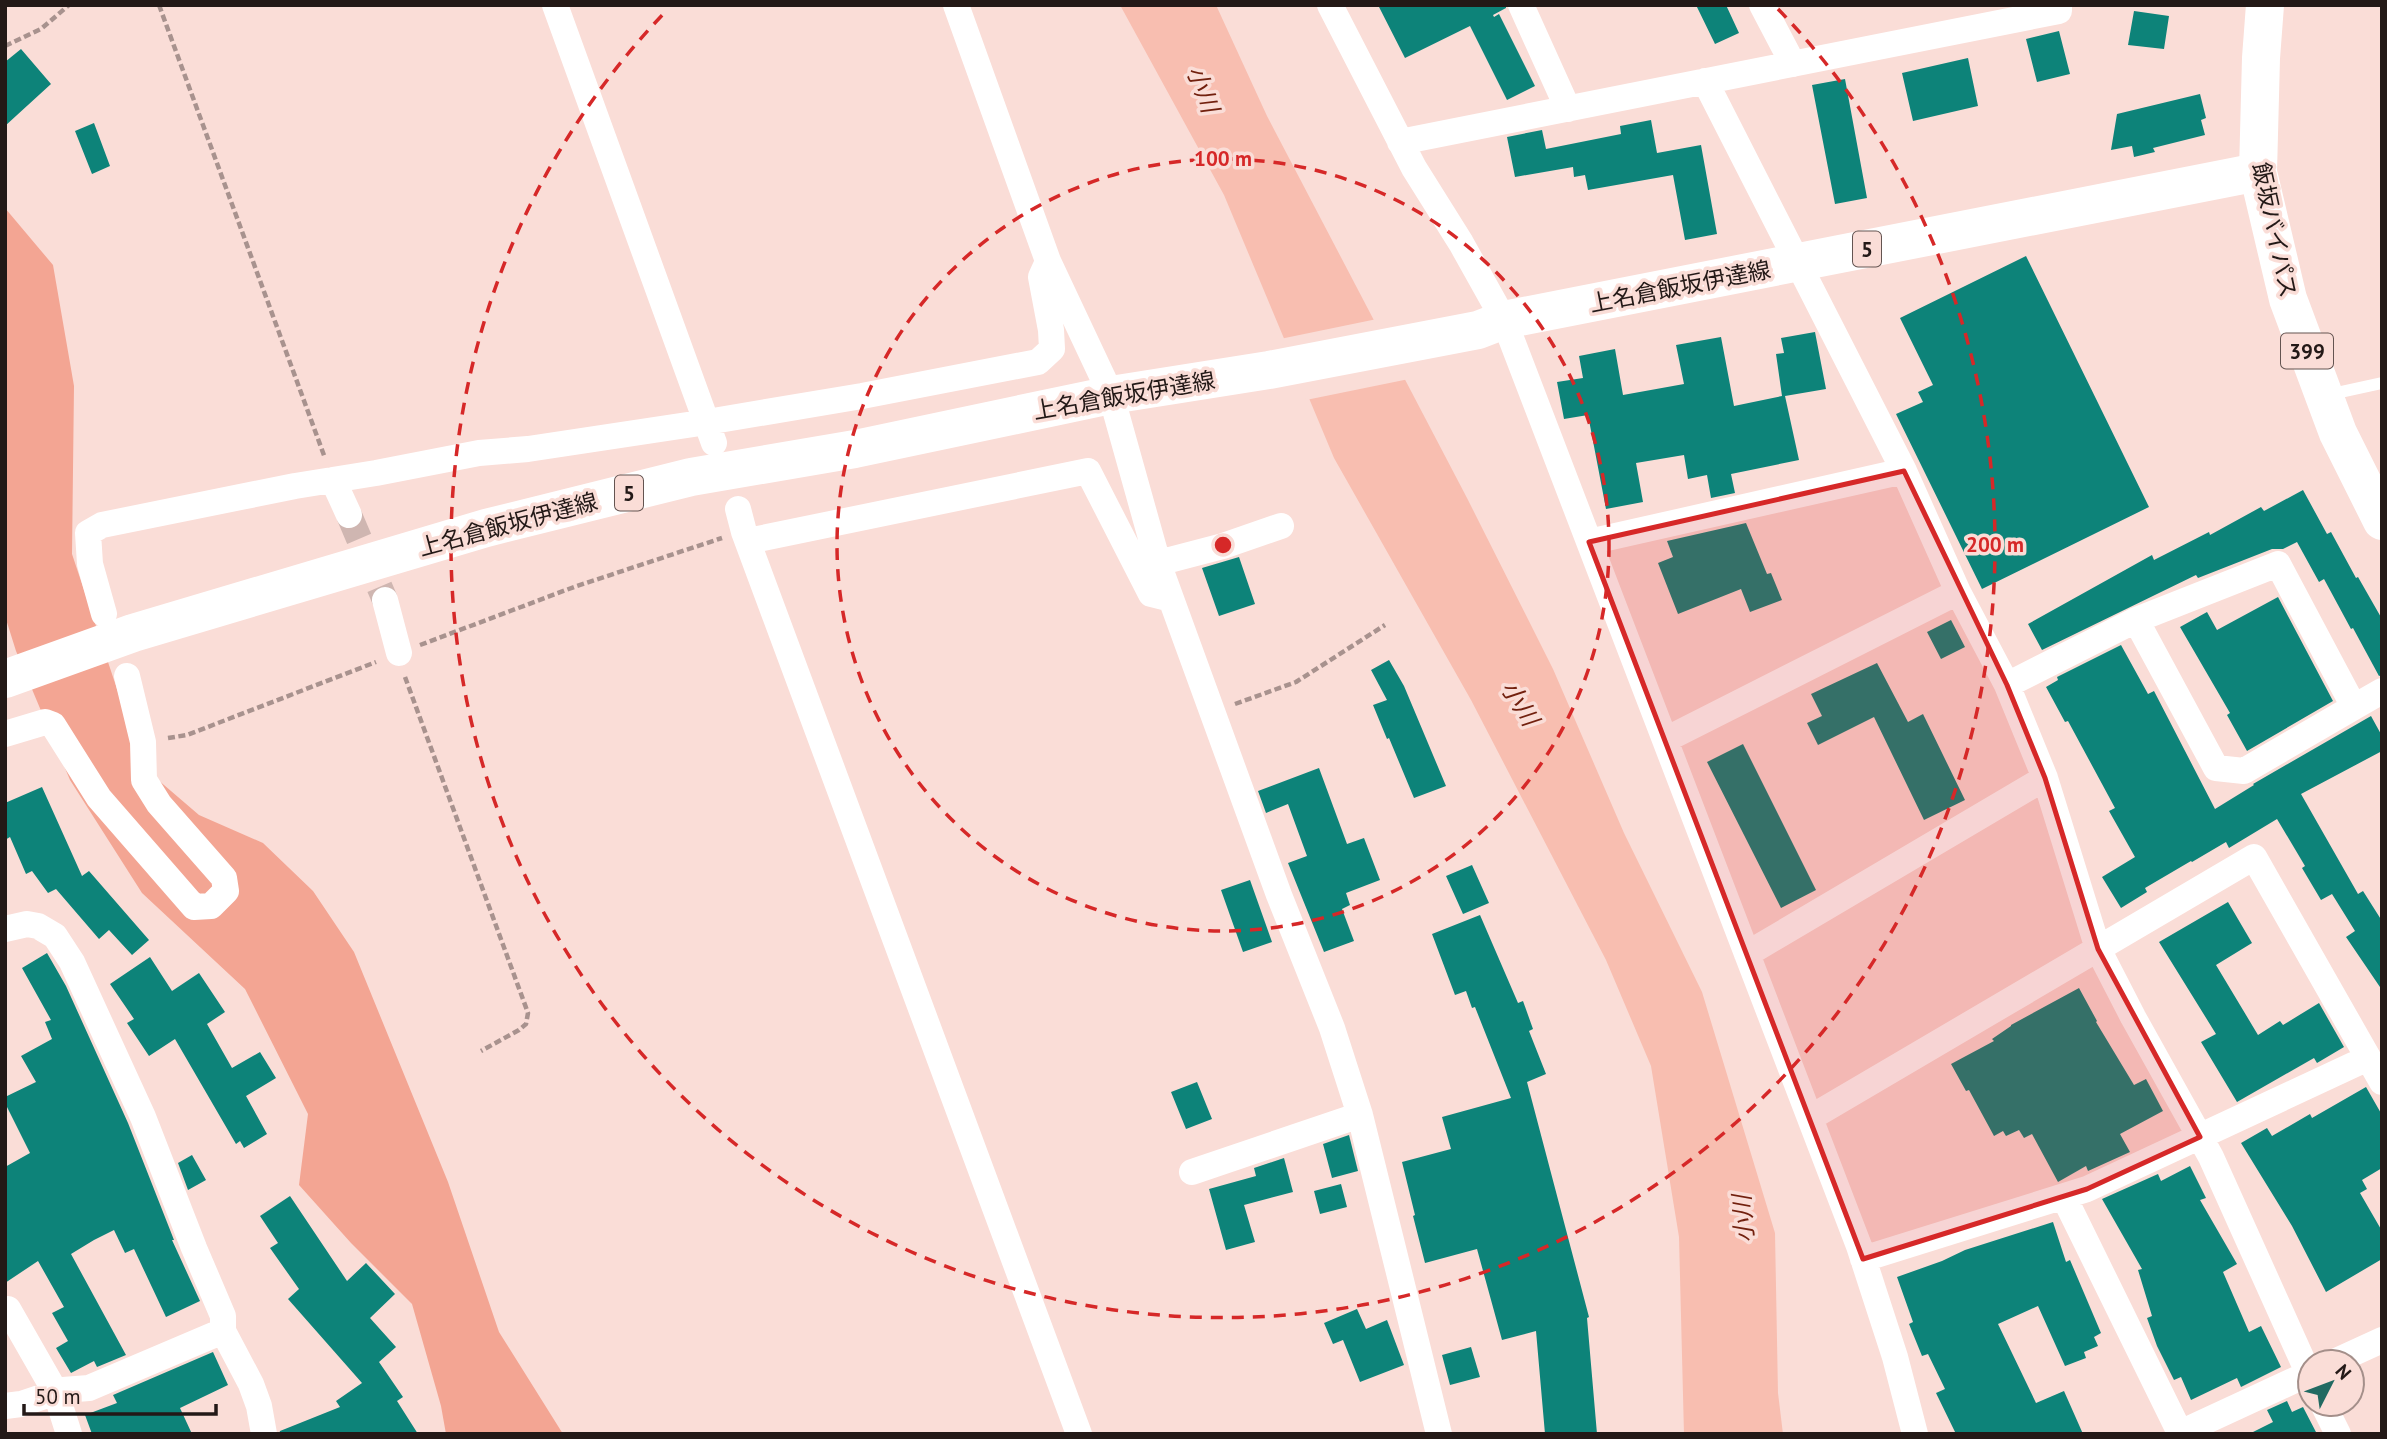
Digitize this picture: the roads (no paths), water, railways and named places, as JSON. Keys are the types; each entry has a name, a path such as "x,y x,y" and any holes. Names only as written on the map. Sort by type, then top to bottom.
{"main road":[{"name":"飯坂バイパス","path":"2265,5 2258,172 2288,299 2338,433 2382,521"},
{"name":"上名倉飯坂伊達線","path":"5,679 132,633 486,528 691,477 855,449 1111,395 1269,370 2258,172"}],"street":[{"path":"555,5 710,432"},
{"path":"956,5 1048,261 1111,395 1158,563 1279,895 1332,1028 1360,1115 1439,1434"},
{"path":"1330,5 1413,168 1461,243 1491,325 1589,542 1863,1259 1895,1357 1915,1434"},
{"path":"1521,5 1568,109"},
{"path":"1762,5 1793,64"},
{"path":"1400,142 2059,11 2060,5"},
{"path":"1705,81 1904,471 1958,592 2007,685 2045,778 2098,949 2211,1157 2297,1348"},
{"path":"104,614 90,564 88,533 102,526 295,486 480,453 710,432 862,396 1038,362 1052,349 1041,277 1048,261"},
{"path":"1079,1434 743,527 1088,471 1151,594 1171,599"},
{"path":"1589,542 1904,471"},
{"path":"333,480 349,515"},
{"path":"1158,563 1223,546 1281,526"},
{"path":"2007,685 2136,620 2278,564 2354,707"},
{"path":"1665,740 1958,592"},
{"path":"385,600 399,653"},
{"path":"2136,620 2216,768 2244,771 2382,691"},
{"path":"5,734 45,722 53,725 99,798 116,818 194,907 211,906 226,891 224,878 159,804 144,780 143,742 127,676"},
{"path":"1747,954 2045,778"},
{"path":"1810,1118 2254,857 2382,1082"},
{"path":"5,929 27,924 38,926 55,936 72,961 143,1117 223,1316 223,1331 251,1384 259,1406 264,1434"},
{"path":"1863,1259 2088,1189 2368,1058"},
{"path":"1192,1172 1360,1115"},
{"path":"2064,1197 2179,1433 2296,1381"},
{"path":"8,1309 56,1393 69,1434"},
{"path":"5,1406 89,1388 223,1331"},
{"path":"2365,1348 2382,1340"},
{"path":"2330,1418 2338,1434"}],"lane":[{"path":"2324,396 2382,383"}],"water":[{"name":"小川","path":"1120,5 1216,5 1267,116 1467,498 1553,669 1624,833 1702,992 1775,1233 1778,1393 1783,1434 1684,1434 1679,1237 1651,1066 1606,960 1471,700 1334,458 1224,195"}],"tunnel":[{"path":"349,515 385,600"}]}
